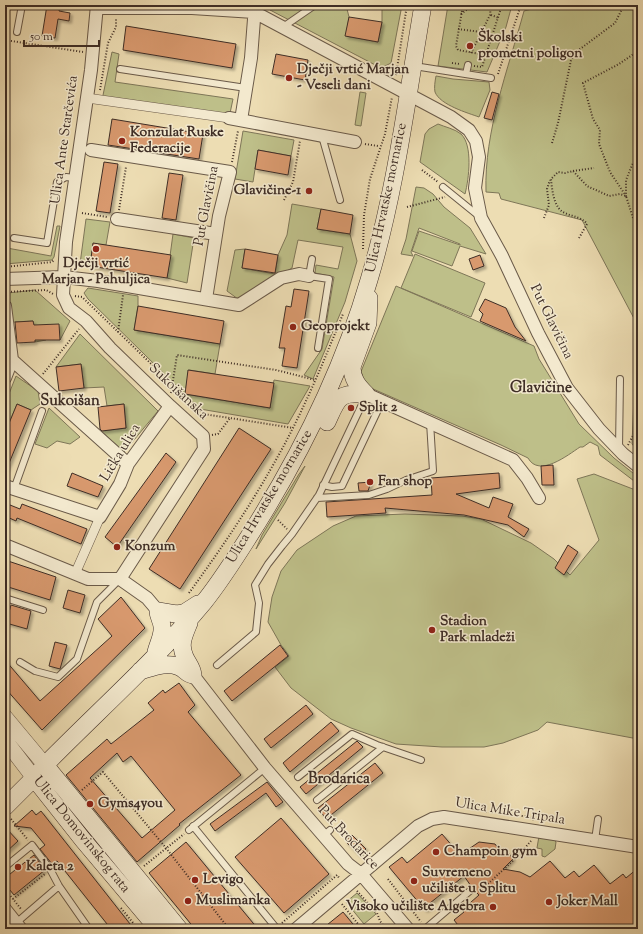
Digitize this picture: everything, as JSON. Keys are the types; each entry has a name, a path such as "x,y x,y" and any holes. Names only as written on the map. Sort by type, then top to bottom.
{"main road":[{"name":"Ulica Hrvatske mornarice","path":"8,813 39,772 140,671 205,600 238,553 306,439 334,378 369,282 379,246 396,169 423,5"},
{"path":"366,394 354,380 352,368 368,323 369,282"},
{"path":"290,468 320,437 336,403 340,398 348,394 366,394"},
{"path":"154,656 162,631 158,611 176,614 184,613 205,600"},
{"path":"140,671 167,665 179,666 188,674 193,674 192,668 182,651 182,638 192,615"},
{"name":"Ulica Domovinskog rata","path":"39,772 83,840 158,929"},
{"name":"Ulica Domovinskog rata","path":"39,772 178,929"}],"street":[{"name":"Ulica Ante Starčevića","path":"64,277 66,242 98,6 255,8 283,27 408,94"},
{"path":"235,119 246,88 251,58 255,8"},
{"name":"Put Glavičina","path":"408,94 451,117 469,130 476,141 478,157 475,188 481,218 502,256 538,333 567,388 599,429 638,466"},
{"path":"86,98 235,119 355,142"},
{"path":"91,150 230,172"},
{"name":"Put Glavičina","path":"206,299 219,216 230,172"},
{"path":"117,219 216,234"},
{"path":"5,279 64,277 124,285 239,305 281,278 299,274 309,276"},
{"path":"64,277 68,295"},
{"name":"Sukoišanska","path":"68,295 69,308 86,320 110,348 203,436 204,449 120,579"},
{"path":"5,306 12,360 5,378"},
{"path":"12,360 128,464"},
{"path":"366,394 513,460 527,478 539,498"},
{"name":"Lička ulica","path":"75,574 100,517 120,484 128,464 170,406"},
{"path":"10,487 100,517"},
{"path":"5,545 88,579 120,579 147,598 158,611"},
{"name":"Put Brodarice","path":"193,674 265,768 327,833 348,864 361,874 408,929"},
{"name":"Ulica Domovinskog rata","path":"5,717 39,772"},
{"name":"Ulica Domovinskog rata","path":"5,740 39,772"},
{"name":"Ulica Mike Tripala","path":"296,929 418,826 432,819 444,817 638,847"},
{"path":"5,909 19,926"}],"lane":[{"path":"17,32 22,5"},
{"path":"283,27 315,5"},
{"path":"413,65 492,78"},
{"path":"466,74 468,65"},
{"path":"120,69 246,88"},
{"path":"322,136 340,200"},
{"path":"14,238 47,243 58,182 66,177 75,178"},
{"name":"Put Glavičina","path":"443,187 481,218"},
{"path":"312,259 309,276 329,279 318,348"},
{"path":"620,379 621,451"},
{"path":"217,666 256,632 259,603 255,585 317,498 366,394"},
{"path":"10,487 42,411"},
{"path":"323,485 332,487 342,486 378,412"},
{"path":"317,498 369,495 433,471 430,422"},
{"path":"20,662 35,671 58,677 77,659 97,602 120,579"},
{"path":"5,598 43,610"},
{"path":"298,777 352,734 383,747 421,760"},
{"path":"317,800 383,747"},
{"path":"265,768 191,828 276,928"},
{"path":"595,840 598,819"},
{"path":"5,867 32,845 50,869 59,886 89,929"},
{"path":"19,926 26,914 59,886"},
{"path":"425,929 474,892"}],"path":[{"path":"463,5 456,46 458,50 486,55"},
{"path":"462,14 473,5"},
{"path":"471,53 490,15 491,5"},
{"path":"452,63 482,67 502,5"},
{"path":"492,78 498,74 502,66 521,5"},
{"path":"552,143 558,123 571,60 576,52 615,23 624,5"},
{"path":"490,15 499,18"},
{"path":"458,29 481,32"},
{"path":"5,40 92,53"},
{"path":"626,196 610,172 599,144 600,130 593,119 583,83 638,52"},
{"name":"Put Glavičina","path":"230,172 237,133 235,119"},
{"path":"284,200 293,182 301,132"},
{"path":"82,213 117,219 127,156"},
{"path":"638,162 632,163 626,180 626,196 632,218 638,228"},
{"path":"544,218 549,205 548,189 551,179 558,172 565,173 594,168"},
{"path":"422,170 435,181"},
{"path":"573,171 587,186 609,196 620,194 626,196"},
{"path":"370,179 371,185"},
{"path":"551,179 556,204 563,212 584,220 587,224 579,238"},
{"path":"407,207 453,195"},
{"path":"363,219 366,216"},
{"path":"5,267 52,262 57,256 65,257"},
{"path":"118,332 124,285"},
{"path":"5,292 46,290 56,296 68,295 82,297 203,414 293,428"},
{"path":"38,382 86,320"},
{"path":"170,406 177,355 268,369 316,380"},
{"path":"203,436 218,434 230,418"},
{"path":"621,451 638,426"},
{"path":"278,520 292,534"},
{"path":"79,793 103,772 166,848 229,929"},
{"path":"8,813 32,845"},
{"path":"139,869 191,828"},
{"path":"474,892 516,858 531,841"},
{"path":"13,899 50,869"},
{"path":"276,928 337,875 342,881"},
{"path":"388,879 421,921 425,929"},
{"path":"5,889 26,914"},
{"path":"353,894 357,890 377,914 386,929"},
{"path":"336,908 342,904 362,929"}],"green space":[{"path":"271,5 346,5 349,17 346,36 378,42 382,22 382,5 402,5 391,63 381,68 270,10"},
{"name":"Školski prometni poligon","path":"448,5 512,5 506,27 487,72 438,66"},
{"path":"548,5 638,5 638,326 582,220 501,199 499,193 486,192 486,169 493,123 504,78 524,11"},
{"path":"112,52 119,54 115,82 233,99 229,118 102,100"},
{"path":"436,76 489,82 490,90 479,117 448,105 442,101 435,92"},
{"path":"360,92 366,93 361,126 355,125"},
{"path":"438,124 459,132 465,139 469,154 469,162 468,180 465,194 420,162 425,134 429,129"},
{"path":"243,131 294,140 291,156 258,150 253,182 235,179"},
{"path":"416,187 424,188 433,194 444,207 470,228 486,254 460,246 452,266 412,251 419,231 460,245 419,228 411,252 413,256 401,254 406,239"},
{"path":"292,204 321,209 317,229 350,234 357,261 345,302 313,379 304,375 322,349 334,277 315,273 316,265 338,269 343,247 298,240 292,268 238,299 227,291 235,250 245,249 242,268 275,274 278,255 287,235"},
{"path":"86,219 110,222 106,245 93,244 90,266 80,264"},
{"path":"57,226 60,226 54,257 52,260 5,264 7,248 51,256"},
{"path":"173,234 194,238 187,283 167,278"},
{"path":"415,254 485,283 471,317 401,288"},
{"path":"396,286 534,346 539,359 579,424 614,458 638,477 638,484 600,455 598,446 590,442 554,463 539,466 533,464 528,458 501,445 364,385 360,374"},
{"path":"88,288 138,296 134,330 220,344 215,374 189,370 185,394 270,408 274,380 310,386 288,424 200,409 88,299 84,293"},
{"path":"35,290 70,321 60,340 45,325 46,340 35,342 33,321 13,322 8,293"},
{"path":"80,334 158,411 124,452 101,431 126,428 124,404 107,406 104,387 84,388 81,364 56,367"},
{"path":"638,356 638,451 632,444 635,373"},
{"path":"16,376 38,391 40,404 31,410 17,404 5,433 5,404"},
{"path":"49,408 80,437 70,444 57,441 47,448 35,444"},
{"path":"305,466 285,503 256,549 262,535"},
{"name":"Stadion Park mladeži","path":"594,474 638,491 638,739 547,722 538,730 503,743 484,747 442,747 396,744 351,728 331,719 291,688 275,667 289,656 268,622 272,597 281,571 297,550 333,526 356,516 405,514 462,516 481,519 531,543 554,559 570,575 599,540 577,479"},
{"path":"539,836 553,838 556,842 555,849 545,857 542,856 542,849 537,848"},
{"path":"357,893 376,914 364,924 346,902"}],"building":[{"path":"47,5 60,5 59,11 70,13 69,21 58,19 55,38 42,36"},
{"path":"349,17 382,22 378,42 345,36"},
{"path":"126,26 236,44 232,68 123,50"},
{"path":"276,54 308,60 305,80 272,74"},
{"path":"492,92 499,94 492,120 484,118"},
{"path":"112,119 203,134 199,159 108,145"},
{"path":"258,150 291,156 288,175 255,169"},
{"path":"104,162 118,164 110,213 96,211"},
{"path":"169,173 183,175 176,220 162,218"},
{"path":"321,209 353,215 350,234 317,229"},
{"path":"93,243 171,255 167,278 90,266"},
{"path":"245,249 278,255 275,273 242,268"},
{"path":"480,255 484,266 473,270 469,259"},
{"name":"Geoprojekt","path":"294,289 309,291 297,368 282,366 285,348 279,348 286,306 291,307"},
{"path":"485,299 506,308 515,327 526,341 480,321 483,314 479,310"},
{"path":"138,306 224,321 220,344 134,330"},
{"path":"33,321 34,325 59,324 60,340 35,340 35,342 17,343 15,322"},
{"path":"81,364 84,388 59,391 56,367"},
{"path":"188,370 274,383 270,408 185,394"},
{"path":"17,404 31,410 5,473 5,433"},
{"path":"124,404 126,428 102,431 100,429 98,407"},
{"path":"239,428 271,449 180,589 149,569"},
{"path":"166,453 176,462 117,547 105,537"},
{"path":"553,465 554,485 542,485 541,466"},
{"path":"72,473 103,486 98,497 67,486"},
{"path":"499,473 500,488 456,494 489,508 493,497 513,504 508,517 529,529 524,537 508,525 464,515 385,508 386,513 327,517 326,502 432,495 431,478"},
{"path":"371,482 368,491 359,491 358,483"},
{"path":"5,503 20,509 22,504 87,529 81,544 17,518 16,521 5,516"},
{"path":"568,545 578,552 564,575 555,568"},
{"path":"5,560 56,577 50,600 5,586"},
{"path":"68,590 85,595 80,613 63,608"},
{"path":"121,597 145,628 42,730 5,688 5,660 40,701 112,636 98,619"},
{"path":"11,605 31,611 27,629 6,623"},
{"path":"55,642 67,645 60,669 49,666"},
{"path":"280,645 288,656 232,701 224,691"},
{"path":"179,683 195,705 188,712 241,775 179,824 180,825 137,862 66,775 107,739 111,744 154,710 148,703 163,690 165,693","holes":["117,753 123,762 131,756 175,810 142,838 90,778"]},
{"path":"306,705 313,714 271,748 264,739"},
{"path":"331,722 339,731 290,772 283,763"},
{"path":"357,741 363,747 306,794 300,787"},
{"path":"375,763 383,773 326,819 318,808"},
{"path":"267,782 283,802 276,807 266,793 215,831 210,824"},
{"path":"32,810 36,815 41,811 134,929 111,929 57,861 52,864 40,849 45,845 31,828 14,826"},
{"path":"281,818 329,874 284,913 235,857"},
{"path":"5,827 18,841 5,853"},
{"path":"442,834 460,855 479,842 495,844 504,856 508,852 513,859 503,869 520,872 530,877 550,861 565,878 574,871 579,877 594,865 610,884 623,874 626,878 638,868 638,929 461,929 454,920 464,912 462,910 479,895 475,891 475,887 471,886 464,876 430,903 432,906 425,910 389,867 402,857 407,863"},
{"path":"352,835 366,849 359,855 345,841"},
{"path":"186,842 258,929 195,929 149,873"},
{"path":"34,855 45,870 14,895 5,884 5,878"},
{"path":"343,912 357,929 322,929"}],"place":[{"name":"Školski prometni poligon","path":"470,46"},
{"name":"Dječji vrtić Marjan - Veseli dani","path":"289,78"},
{"name":"Konzulat Ruske Federacije","path":"122,141"},
{"name":"Glavičine-1","path":"309,191"},
{"name":"Dječji vrtić Marjan - Pahuljica","path":"96,249"},
{"name":"Geoprojekt","path":"293,327"},
{"name":"Split 2","path":"351,408"},
{"name":"Fan shop","path":"370,482"},
{"name":"Konzum","path":"117,547"},
{"name":"Stadion Park mladeži","path":"432,630"},
{"name":"Gyms4you","path":"90,804"},
{"name":"Champoin gym","path":"436,852"},
{"name":"Kaleta 2","path":"18,867"},
{"name":"Levigo","path":"195,880"},
{"name":"Suvremeno učilište u Splitu","path":"414,881"},
{"name":"Muslimanka","path":"188,901"},
{"name":"Joker Mall","path":"549,902"},
{"name":"Visoko učilište Algebra","path":"493,907"}],"district":[{"name":"Glavičine","path":"541,388"},
{"name":"Sukoišan","path":"70,401"},
{"name":"Brodarica","path":"339,779"}]}
